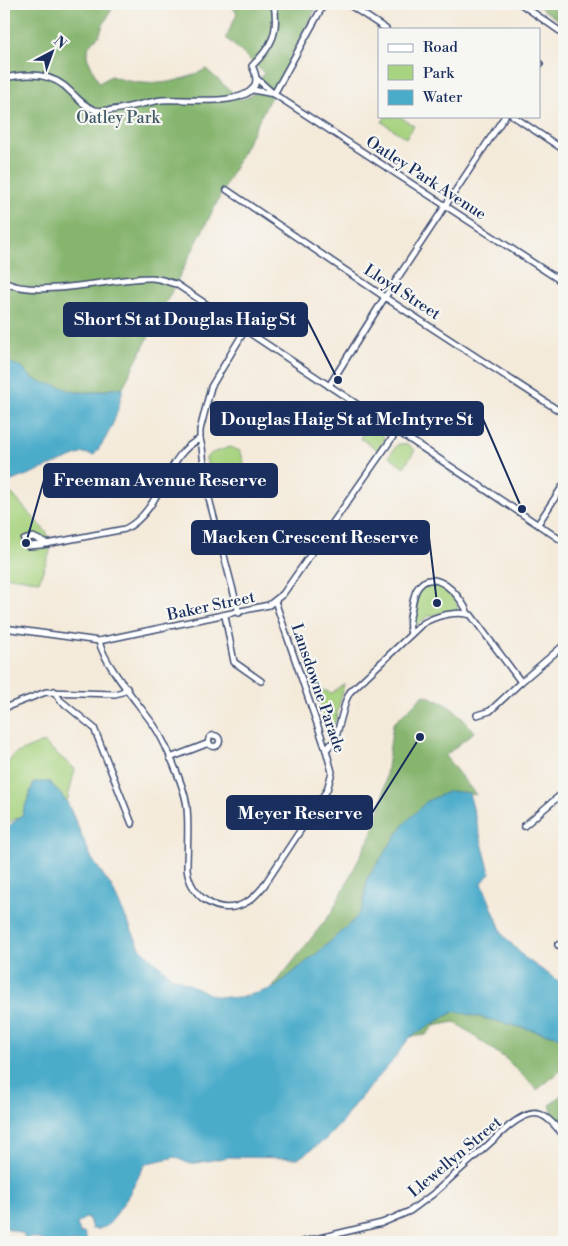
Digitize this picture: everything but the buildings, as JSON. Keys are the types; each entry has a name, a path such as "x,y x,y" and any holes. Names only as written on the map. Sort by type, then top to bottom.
{"street":[{"path":"253,90 256,78 252,66 263,55 274,35 276,21 274,4"},
{"path":"274,94 324,4"},
{"path":"348,4 384,28"},
{"path":"520,4 564,34"},
{"path":"4,78 32,74 51,78 64,85 84,105 99,111 164,100 237,98 253,90 274,94"},
{"path":"256,78 274,94"},
{"name":"Oatley Park Avenue","path":"274,94 564,283"},
{"path":"329,386 385,297 504,118"},
{"path":"516,118 564,150"},
{"name":"Lloyd Street","path":"227,190 385,297 564,414"},
{"path":"4,282 18,287 54,288 152,278 176,284 564,542"},
{"path":"239,613 206,491 200,430 211,387 245,330"},
{"name":"Baker Street","path":"4,628 99,641 265,607 283,594 397,431"},
{"path":"48,544 125,529 134,524 149,509 182,452 191,443 200,439"},
{"path":"538,524 564,484"},
{"path":"411,634 408,624 416,591 428,580 440,581 449,587 464,604 468,614"},
{"name":"Lansdowne Parade","path":"99,641 105,658 158,731 170,758 187,805 187,869 190,882 197,894 208,902 227,907 246,903 258,893 327,790 332,772 275,601"},
{"path":"326,750 334,742 350,692 422,624 436,617 468,614 474,618 521,682"},
{"path":"225,616 234,662 261,681"},
{"path":"477,715 490,711 564,645"},
{"path":"4,708 40,693 54,691 115,694 127,688"},
{"path":"54,691 60,700 94,728 132,824"},
{"path":"170,758 209,743"},
{"path":"524,826 564,792"},
{"path":"558,945 564,942"},
{"name":"Llewellyn Street","path":"303,1242 382,1223 410,1211 433,1194 520,1118 536,1114 548,1118 564,1136"}],"green space":[{"name":"Oatley Park","path":"4,4 115,4 99,36 89,45 87,57 99,83 111,76 136,82 160,83 183,79 206,69 241,100 252,95 264,73 226,38 237,13 230,4 318,4 123,387 92,392 73,392 58,386 41,383 10,363 4,365"},
{"path":"535,4 564,4 564,24"},
{"path":"385,118 402,118 414,126 406,138 382,122"},
{"path":"371,422 382,429 384,440 378,450 360,438"},
{"path":"398,444 407,444 415,450 404,467 389,456"},
{"path":"230,447 240,451 244,461 241,473 227,480 211,480 206,458 212,453"},
{"path":"12,494 47,533 50,552 39,581 4,576 4,499"},
{"path":"434,582 450,593 456,601 458,610 429,616 413,625 415,604 419,592 423,587"},
{"path":"344,684 335,723 332,727 328,728 324,724 314,687 332,693"},
{"path":"424,695 440,701 452,709 474,732 445,756 476,795 463,792 404,824 367,879 363,907 355,919 321,950 274,988 332,912 374,829 383,797 393,724"},
{"path":"43,742 75,769 67,802 50,782 34,782 22,815 4,825 4,767 15,754"},
{"path":"455,1011 564,1038 564,1068 537,1090 506,1059 455,1022 434,1026 426,1035 410,1037"},
{"path":"564,1093 564,1128 554,1117 550,1105"}],"water":[{"path":"10,363 22,367 29,376 37,381 60,386 72,391 104,391 123,387 113,423 94,455 83,453 4,484 4,365"},
{"path":"34,782 50,782 67,802 92,859 111,886 140,948 171,976 214,996 239,998 274,988 321,950 355,919 363,907 367,879 404,824 427,801 450,791 469,793 490,873 482,883 503,935 525,958 564,985 564,1038 455,1011 410,1037 343,1121 325,1140 299,1158 229,1157 187,1163 176,1157 148,1163 144,1166 128,1196 107,1226 96,1230 92,1229 89,1219 85,1218 77,1224 80,1233 84,1233 87,1240 57,1243 46,1242 32,1237 24,1238 24,1234 4,1227 4,830 22,815"}],"place":[{"name":"Short St at Douglas Haig St","path":"338,380"},
{"name":"Douglas Haig St at McIntyre St","path":"522,509"},
{"name":"Freeman Avenue Reserve","path":"26,543"},
{"name":"Macken Crescent Reserve","path":"437,603"},
{"name":"Meyer Reserve","path":"420,737"}]}
